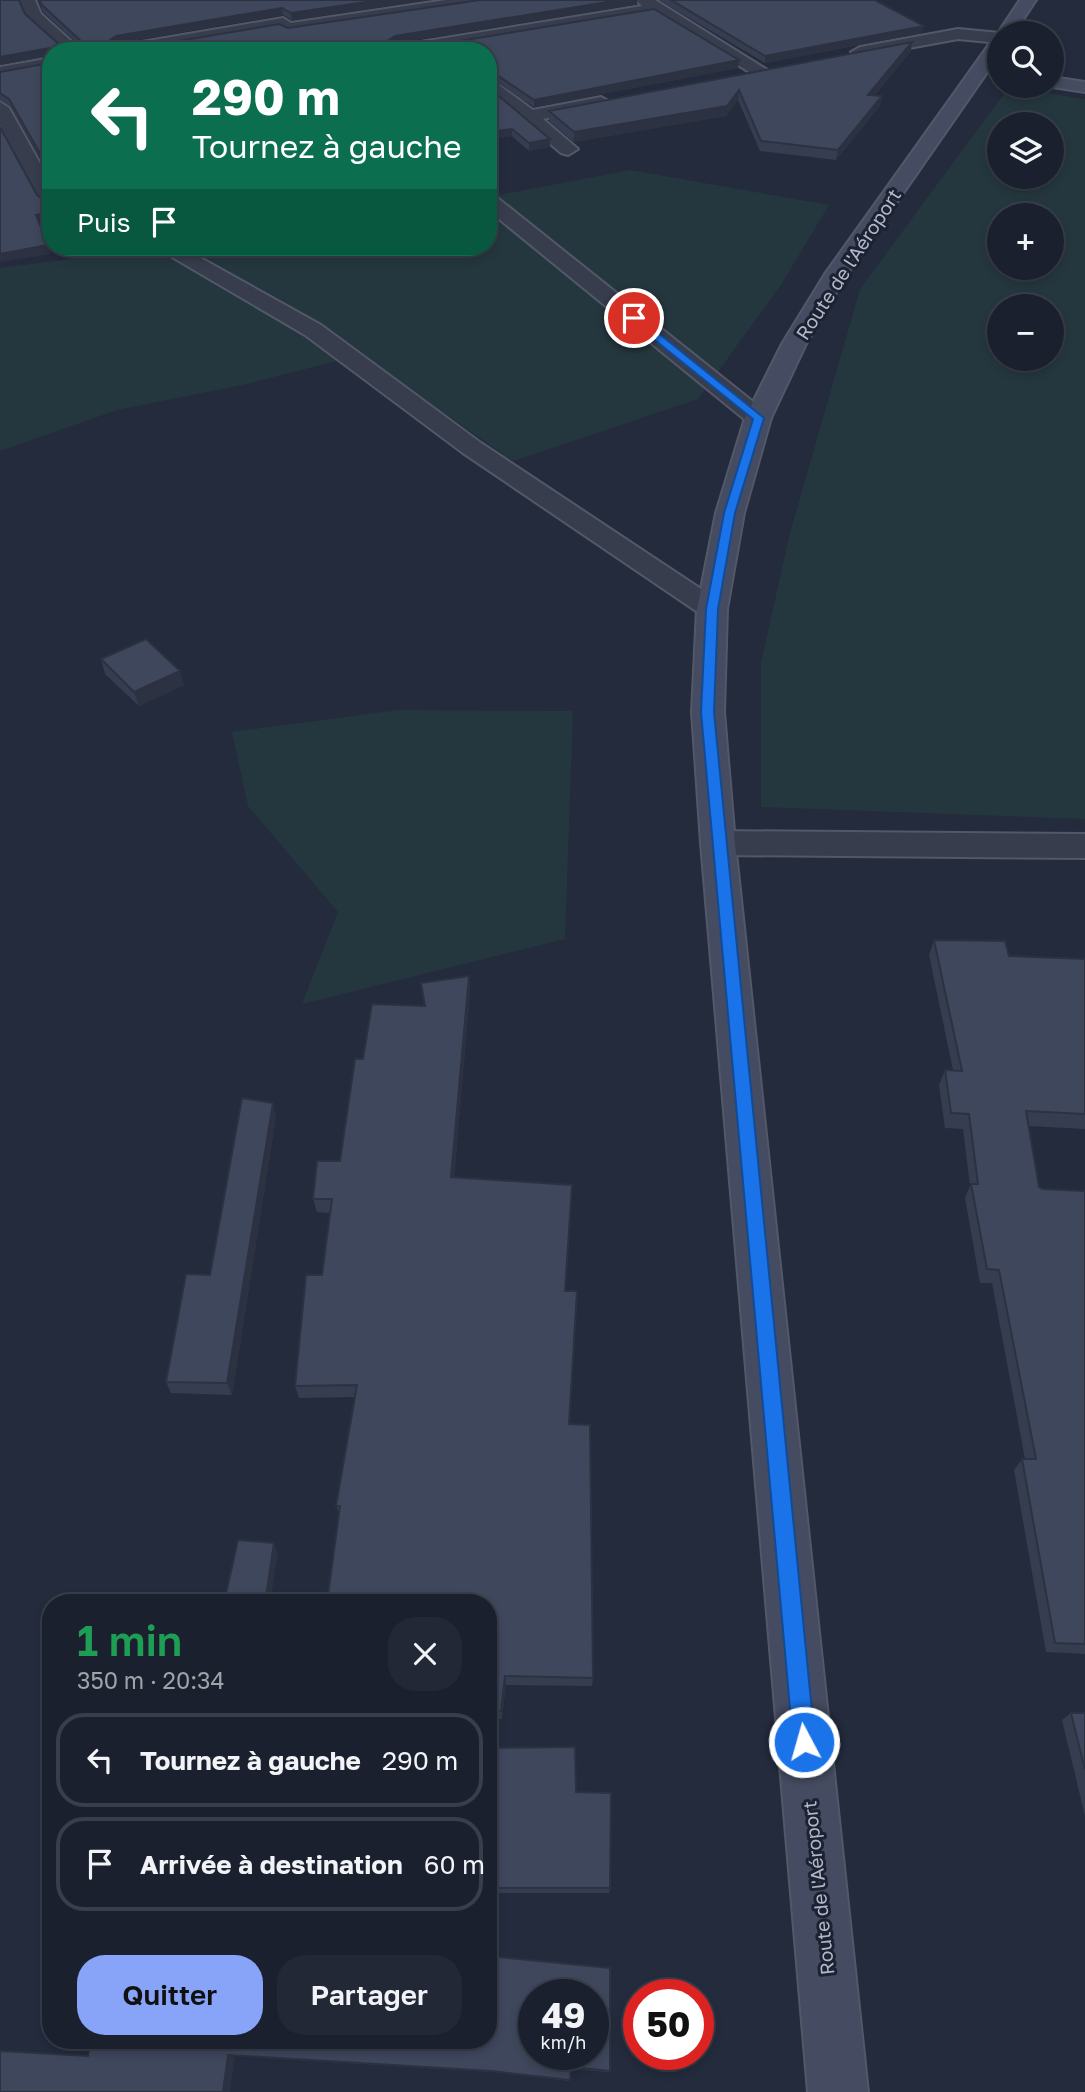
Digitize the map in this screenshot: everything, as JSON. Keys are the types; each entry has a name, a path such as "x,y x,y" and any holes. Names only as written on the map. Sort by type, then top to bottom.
{"main road":[{"path":"1014,21 1028,0"},
{"name":"Route de l'Aéroport","path":"838,2092 718,843 708,712 712,609 730,513 758,418 794,344 836,274 987,67"},
{"path":"1064,84 1085,87"}],"street":[{"path":"176,42 479,0"},
{"path":"470,42 651,4 766,70 733,76"},
{"path":"11,19 30,8 65,42"},
{"path":"265,12 285,25 302,42"},
{"path":"839,56 958,34 987,51"},
{"path":"0,72 42,64"},
{"path":"497,89 568,149"},
{"path":"530,116 625,97"},
{"path":"0,108 42,185"},
{"path":"497,207 758,418"},
{"path":"182,256 313,330 472,448 712,609"},
{"path":"718,843 1085,846"}],"shaded area":[{"path":"1064,96 1085,99 1085,819 761,807 761,663 790,533 860,289 987,117 987,189 1064,189 1064,112 991,112 1001,98 1064,98"},
{"path":"630,170 829,205 781,285 698,399 513,461 361,355 242,385 117,410 0,451 0,268 70,259 70,256 497,256 497,195"},
{"path":"398,710 573,711 565,939 302,1004 338,912 248,806 232,732"}],"building":[{"path":"0,0 19,0 25,14 56,42 42,42 42,49 0,57"},
{"path":"39,0 380,0 291,13 282,8 116,36 107,42 82,42"},
{"path":"480,0 620,0 395,36 386,42 173,42 279,24 288,28"},
{"path":"671,0 875,0 924,26 765,56"},
{"path":"654,9 739,60 534,100 497,75 497,42 453,42"},
{"path":"912,42 868,95 882,96 838,150 761,141 739,90 727,106 574,132 549,111"},
{"path":"42,64 42,157 9,99 0,93 0,72"},
{"path":"497,95 550,139 529,143 512,129 497,131"},
{"path":"0,127 37,195 42,198 42,214 36,215 42,230 42,246 0,254"},
{"path":"146,639 180,671 134,692 101,659"},
{"path":"934,940 1005,941 1009,956 1085,959 1085,1114 1026,1111 1039,1187 1085,1191 1085,1644 1055,1643 1022,1459 1036,1459 999,1270 987,1269 971,1184 978,1184 969,1114 951,1113 945,1070 962,1071"},
{"path":"469,976 451,1177 572,1185 565,1291 577,1291 569,1424 590,1425 593,1678 505,1676 501,1711 497,1711 497,1594 328,1594 340,1506 336,1506 357,1385 295,1386 306,1275 322,1275 332,1199 313,1199 317,1161 340,1161 355,1059 363,1059 372,1004 425,1006 421,983"},
{"path":"242,1098 273,1103 227,1383 166,1382 186,1274 210,1275"},
{"path":"238,1540 274,1543 266,1594 226,1594"},
{"path":"1071,1713 1085,1713 1085,1770"},
{"path":"575,1747 576,1792 611,1793 610,1888 497,1888 497,1748"},
{"path":"497,1957 610,1968 610,2071 600,2070 609,2070 609,1979 518,1979 518,2070 571,2070 570,2080 491,2071 228,2055 223,2092 0,2092 0,2051 88,2056 89,2049 497,2049"}],"route":[{"path":"634,318 758,418 730,513 712,609 708,712 764,1338 804,1742"}]}
